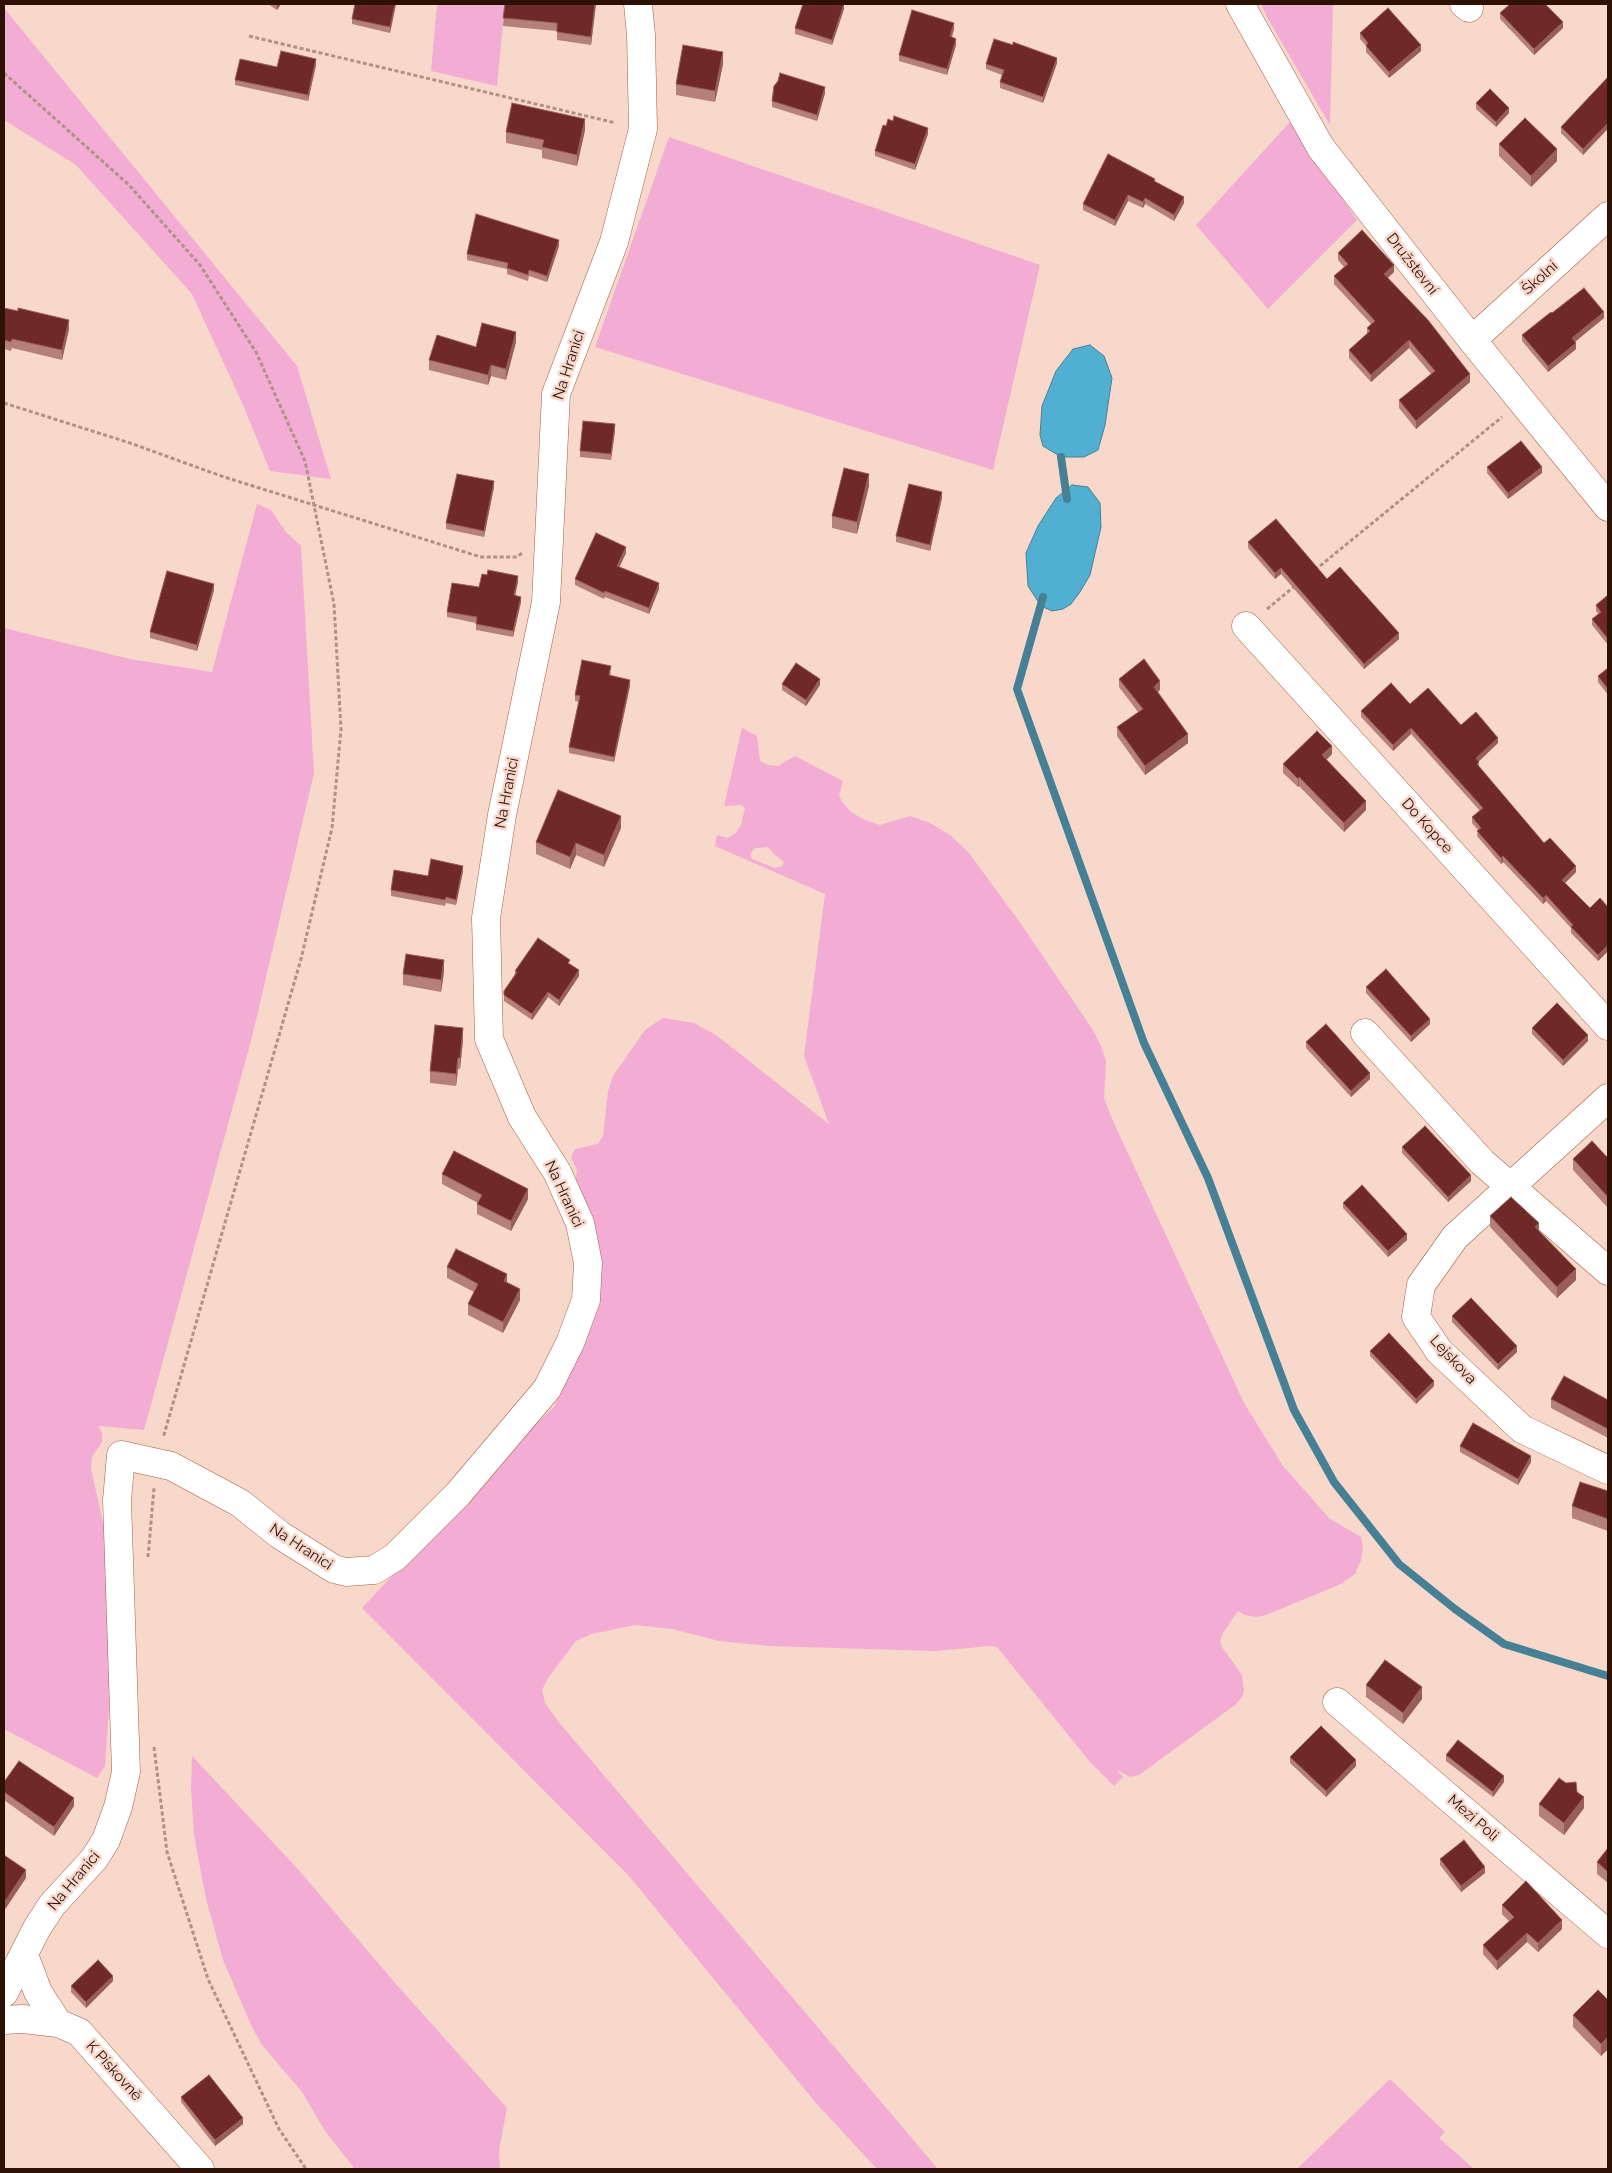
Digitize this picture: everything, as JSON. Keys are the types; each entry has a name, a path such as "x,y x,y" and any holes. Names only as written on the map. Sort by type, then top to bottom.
{"street":[{"name":"Na Hranici","path":"4,1993 37,1928 52,1905 94,1859 106,1840 118,1807 126,1772 117,1500 121,1455 171,1466 240,1503 280,1535 334,1569 346,1572 374,1570 395,1557 458,1494 547,1389 570,1343 586,1300 588,1263 576,1215 557,1172 522,1117 489,1038 486,918 502,815 546,602 556,394 614,242 643,129 641,35 638,4"},
{"name":"Družstevní","path":"1240,4 1321,148 1472,340 1608,507"},
{"name":"Školní","path":"1472,340 1608,216"},
{"name":"Do Kopce","path":"1246,626 1608,1026"},
{"path":"1365,1033 1482,1162 1608,1271"},
{"name":"Lejskova","path":"1608,1098 1455,1237 1421,1285 1416,1317 1439,1350 1522,1429 1608,1470"},
{"name":"Mezi Poli","path":"1337,1702 1608,1934"},
{"path":"24,1955 38,1992 58,2023"},
{"name":"K Pískovně","path":"4,2020 23,2019 58,2023 79,2032 200,2169"}],"path":[{"path":"249,36 643,129"},
{"path":"4,73 129,185 200,265 256,352 305,462 334,604 341,729 332,828 301,959 156,1462 147,1562"},
{"path":"1307,576 1522,400"},
{"path":"4,403 130,443 224,477 481,557 517,557 549,534"},
{"path":"1246,626 1300,582"},
{"path":"154,1745 166,1852 208,1979 279,2129 306,2169"}],"shaded area":[{"path":"437,4 505,4 497,86 431,71"},
{"path":"1261,4 1333,4 1330,125 1268,19"},
{"path":"4,8 297,366 331,479 270,471 243,405 192,294 76,165 4,120"},
{"path":"1290,122 1357,220 1268,309 1196,225"},
{"path":"669,137 1040,265 993,470 595,347"},
{"path":"257,504 271,510 286,532 301,546 314,773 252,1037 144,1430 99,1426 102,1442 92,1457 91,1469 108,1544 109,1707 105,1766 97,1778 4,1729 4,628 130,659 212,672"},
{"path":"742,728 757,736 760,761 768,765 778,766 795,756 843,781 839,795 842,802 851,812 863,819 880,825 910,816 930,823 950,835 969,853 1021,924 1093,1030 1101,1046 1106,1061 1104,1098 1112,1119 1244,1403 1283,1466 1330,1519 1361,1537 1363,1548 1361,1560 1355,1574 1341,1584 1266,1615 1256,1617 1245,1615 1238,1611 1223,1633 1220,1641 1222,1647 1242,1675 1244,1691 1242,1697 1235,1705 1139,1775 1130,1777 1117,1770 1123,1777 1114,1786 1090,1762 997,1647 934,1651 769,1646 719,1641 672,1629 635,1625 591,1634 576,1641 548,1678 542,1690 545,1703 557,1720 938,2169 877,2169 816,2103 629,1876 362,1608 522,1437 554,1407 587,1338 595,1303 575,1183 577,1170 571,1157 575,1149 598,1144 603,1136 608,1091 613,1076 645,1030 663,1018 694,1023 716,1035 829,1124 804,1056 825,894 715,846 717,835 727,838 736,833 741,825 745,808 741,805 724,806","holes":["768,847 784,862 782,866 775,868 752,859 750,854 755,848"]},
{"path":"192,1756 296,1867 396,1984 507,2108 499,2150 500,2169 355,2169 325,2131 302,2092 262,2045 251,2025 223,1960 206,1899 194,1835 191,1787"},
{"path":"1390,2079 1445,2132 1439,2138 1474,2169 1297,2169"}],"water":[{"path":"1090,345 1104,356 1112,378 1105,425 1098,450 1084,457 1061,457 1043,446 1040,435 1042,406 1056,371 1073,349"},
{"path":"1072,485 1088,487 1100,503 1101,527 1090,575 1071,604 1063,609 1052,611 1041,606 1028,586 1026,553 1038,526 1056,498"}],"building":[{"path":"355,4 395,4 390,27 352,19"},
{"path":"505,4 595,4 591,37 557,32 557,23 503,18"},
{"path":"803,4 844,4 832,40 795,28"},
{"path":"1510,4 1545,4 1563,22 1534,49 1500,13"},
{"path":"1388,8 1421,45 1389,72 1366,46 1368,43 1360,33"},
{"path":"912,10 954,23 950,36 956,39 947,69 899,55"},
{"path":"994,39 1013,45 1013,42 1057,58 1043,97 1000,82 1004,70 986,64"},
{"path":"683,45 723,52 715,91 676,84"},
{"path":"281,51 316,59 308,95 235,80 240,59 277,67"},
{"path":"780,73 825,87 817,115 772,101 774,86 778,81"},
{"path":"1608,77 1608,123 1583,149 1561,127"},
{"path":"1490,89 1509,108 1496,122 1476,103"},
{"path":"512,103 585,119 577,155 542,147 544,140 506,132"},
{"path":"894,116 928,128 915,164 875,151 883,125 886,126 888,119 893,121"},
{"path":"1525,118 1557,149 1531,176 1499,144"},
{"path":"1108,154 1184,197 1174,215 1145,198 1143,202 1128,195 1115,220 1083,204"},
{"path":"476,214 559,240 547,276 529,270 528,275 507,268 508,263 467,254"},
{"path":"1362,230 1394,265 1384,274 1428,320 1470,374 1416,421 1399,400 1435,371 1409,340 1371,375 1349,350 1370,331 1367,328 1375,321 1334,276 1348,264 1338,253"},
{"path":"1584,288 1604,312 1572,338 1576,343 1548,366 1522,335"},
{"path":"4,308 18,311 18,308 69,320 62,350 12,339 11,342 4,340"},
{"path":"482,323 516,332 506,369 491,365 488,375 429,360 437,335 476,347"},
{"path":"583,421 615,424 611,454 580,451"},
{"path":"1521,441 1542,467 1508,493 1487,467"},
{"path":"844,468 869,474 857,522 832,516"},
{"path":"457,474 494,481 484,531 446,523"},
{"path":"909,484 942,492 930,545 896,536"},
{"path":"1276,519 1327,579 1340,567 1399,633 1364,664 1281,568 1275,573 1248,542"},
{"path":"596,533 626,547 617,566 659,583 649,608 605,591 604,593 575,579"},
{"path":"488,570 518,576 514,595 521,597 513,631 476,624 477,617 447,612 452,583 479,587 482,574 487,575"},
{"path":"167,571 214,584 197,645 150,632"},
{"path":"1608,595 1608,639 1592,619 1601,612 1596,605"},
{"path":"1144,659 1160,681 1154,687 1188,734 1145,766 1117,727 1143,709 1119,679"},
{"path":"582,660 611,666 609,675 630,680 614,757 569,747 580,696 575,695"},
{"path":"796,663 820,679 806,700 782,684"},
{"path":"1608,668 1608,689 1598,676"},
{"path":"1391,683 1410,704 1428,688 1461,725 1476,712 1498,738 1476,758 1479,762 1477,764 1544,843 1550,838 1576,866 1562,880 1590,908 1600,898 1608,907 1608,945 1598,955 1571,927 1573,925 1546,895 1543,898 1503,856 1501,858 1477,831 1481,828 1472,817 1483,808 1411,728 1393,745 1361,711"},
{"path":"1317,731 1332,746 1322,755 1366,801 1344,823 1299,777 1298,779 1283,764"},
{"path":"558,790 621,816 604,855 576,843 570,857 536,842"},
{"path":"431,859 463,866 456,900 446,897 445,900 391,890 394,870 428,876"},
{"path":"538,938 570,960 568,963 579,970 559,1000 548,992 532,1014 504,995 504,991 517,972 515,971"},
{"path":"406,954 444,960 441,980 403,974"},
{"path":"1386,969 1430,1019 1411,1036 1366,987"},
{"path":"1557,1003 1588,1035 1563,1060 1532,1028"},
{"path":"1326,1024 1370,1073 1351,1091 1306,1042"},
{"path":"435,1025 463,1028 460,1058 458,1058 456,1074 430,1071"},
{"path":"1425,1126 1471,1175 1448,1197 1402,1147"},
{"path":"1592,1141 1608,1158 1608,1197 1573,1159"},
{"path":"454,1151 528,1189 511,1221 477,1204 482,1195 442,1174"},
{"path":"1362,1185 1407,1234 1388,1251 1343,1203"},
{"path":"1511,1197 1539,1223 1535,1227 1576,1269 1557,1287 1490,1216"},
{"path":"456,1249 507,1274 504,1281 520,1289 503,1322 468,1304 478,1284 447,1267"},
{"path":"1471,1298 1517,1346 1498,1364 1452,1316"},
{"path":"1389,1333 1434,1381 1416,1399 1370,1351"},
{"path":"1564,1376 1608,1400 1608,1429 1551,1399"},
{"path":"1473,1423 1531,1456 1518,1479 1460,1446"},
{"path":"1580,1482 1608,1491 1608,1519 1572,1506"},
{"path":"1385,1660 1422,1687 1403,1713 1366,1685"},
{"path":"1321,1726 1356,1760 1326,1791 1290,1757"},
{"path":"1458,1740 1504,1776 1493,1792 1446,1755"},
{"path":"19,1761 74,1798 54,1827 4,1792 4,1782"},
{"path":"1559,1778 1566,1783 1576,1782 1577,1792 1584,1797 1564,1823 1539,1804"},
{"path":"1464,1840 1485,1867 1461,1886 1440,1859"},
{"path":"1608,1848 1608,1872 1597,1862"},
{"path":"4,1855 26,1870 4,1903"},
{"path":"1526,1881 1562,1920 1538,1943 1527,1933 1497,1961 1483,1945 1514,1917 1502,1905"},
{"path":"98,1960 113,1976 86,2002 71,1986"},
{"path":"1598,1990 1608,2000 1608,2037 1601,2044 1573,2015"},
{"path":"209,2075 243,2118 215,2140 181,2097"}],"waterway":[{"path":"1061,457 1067,499"},
{"path":"1043,597 1017,689 1144,1043 1208,1178 1294,1410 1334,1482 1399,1564 1455,1609 1504,1644 1608,1676"}]}
